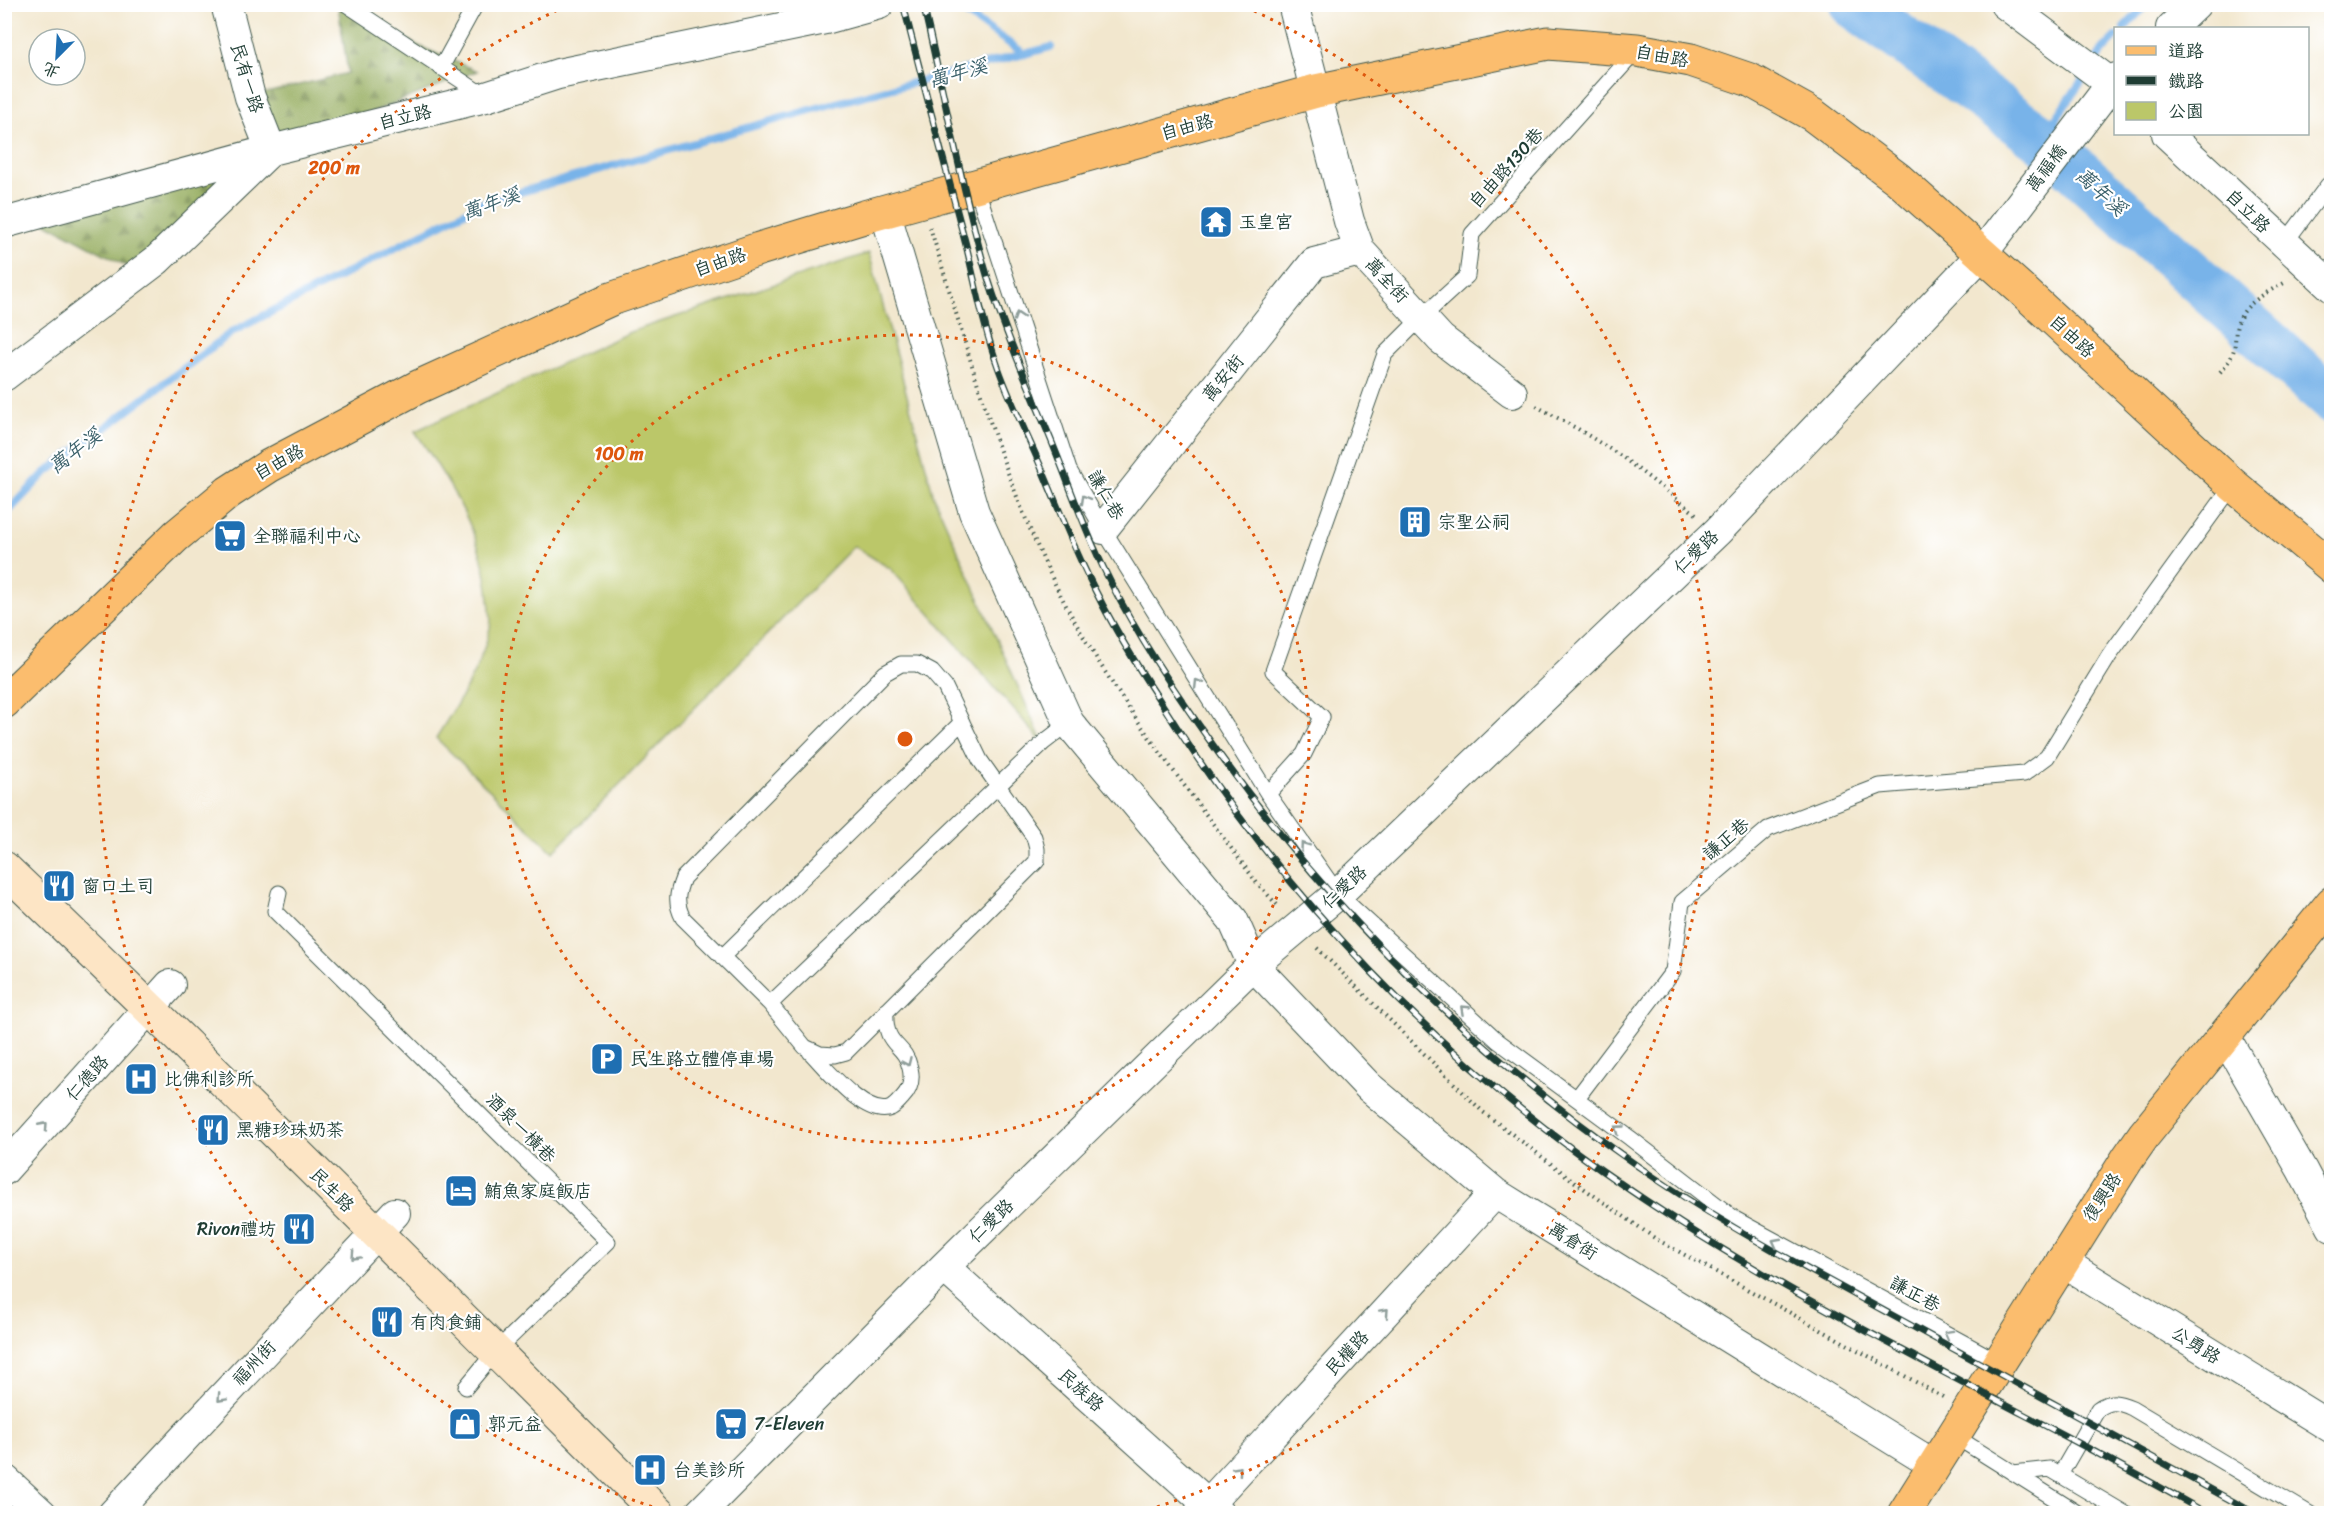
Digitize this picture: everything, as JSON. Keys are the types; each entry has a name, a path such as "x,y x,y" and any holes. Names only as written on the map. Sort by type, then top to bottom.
{"main road":[{"name":"自由路","path":"4,702 176,536 229,492 269,466 418,387 612,299 759,249 885,211 1316,91 1548,43 1637,50 1690,60 1750,80 1813,115 1898,179 2234,485 2331,567"},
{"name":"復興路","path":"1904,1514 2061,1261 2144,1135 2331,903"}],"street":[{"name":"民有一路","path":"226,4 250,97 271,150"},
{"name":"自立路","path":"4,223 271,150 486,97 558,74 841,9 879,4"},
{"name":"萬全街","path":"1293,4 1349,222 1360,251 1441,339 1512,393"},
{"path":"2005,4 2082,62 2114,82"},
{"path":"2172,27 2196,4"},
{"name":"萬福橋","path":"1982,254 2114,82"},
{"name":"自立路","path":"2168,135 2331,287"},
{"path":"4,376 157,260 271,150"},
{"name":"萬倉街","path":"885,211 974,512 1069,723 1233,920 1253,965 1369,1087 1495,1193 1934,1465"},
{"name":"萬安街","path":"1103,529 1314,263 1360,251"},
{"name":"仁愛路","path":"699,1514 944,1267 1253,965 1338,894 1718,531 1982,254"},
{"name":"民生路","path":"4,868 160,996 385,1223 495,1352 659,1514"},
{"name":"仁德路","path":"4,1170 160,996"},
{"path":"2224,1037 2302,1170 2331,1227"},
{"name":"民權路","path":"1208,1510 1495,1193"},
{"name":"福州街","path":"113,1514 385,1223"},
{"name":"公勇路","path":"2061,1261 2331,1428"},
{"name":"民族路","path":"944,1267 1208,1510"},
{"path":"4,1479 42,1514"}],"lane":[{"path":"346,4 486,97"},
{"path":"441,68 476,4"},
{"name":"自由路130巷","path":"1421,318 1467,276 1472,234 1637,50"},
{"path":"2284,244 2331,184"},
{"name":"謙仁巷","path":"976,186 1069,470 1103,529 1268,794 1338,894"},
{"path":"1268,794 1304,754 1322,717 1273,671 1385,354 1421,318"},
{"name":"謙正巷","path":"1576,1098 1673,971 1682,902 1768,829 1880,786 2024,774 2046,756 2109,656 2234,485"},
{"path":"805,1047 820,1054 835,1055 846,1052 886,1011 1036,861 1037,849 1034,837 980,760 945,687 932,672 917,664 901,664 885,673 683,878 677,893 677,906 683,918 770,1004 805,1047 850,1093 863,1103 880,1109 892,1107 907,1092 912,1078 910,1065 903,1053 891,1041 885,1028 886,1011"},
{"path":"722,957 962,722"},
{"path":"770,1004 1043,743 1069,723"},
{"name":"酒泉一橫巷","path":"279,893 275,911 609,1242 495,1352 466,1387"},
{"name":"謙正巷","path":"1338,894 1498,1041 1735,1220 1999,1362"},
{"path":"2061,1473 2098,1409 2115,1401 2132,1408 2310,1514"},
{"path":"1953,1435 2079,1514"},
{"path":"2013,1473 2050,1469 2061,1473 2126,1514"}],"path":[{"path":"2220,372 2231,360 2236,345 2240,317 2248,306 2284,283"},
{"path":"1512,393 1578,429 1621,456 1718,531"}],"green space":[{"path":"338,5 347,5 415,44 477,71 279,148 140,273 33,216 271,150 250,97 348,73"},
{"path":"869,253 934,497 1043,743 891,569 854,546 553,852 436,738 475,671 486,643 491,625 491,614 481,554 464,511 441,470 415,431 630,332"}],"waterway":[{"name":"萬年溪","path":"1853,4 2042,139 2332,400"},
{"path":"2125,27 2147,4"},
{"path":"965,13 1025,54"},
{"path":"2042,139 2103,50 2114,39"},
{"name":"萬年溪","path":"4,516 44,474 232,332 482,203 828,105 1051,47"}],"railway":[{"path":"903,4 991,347 1006,388 1081,562 1126,648 1207,772 1258,841 1312,907 1431,1031 1561,1141 1630,1190 1774,1280 2208,1514"},
{"path":"923,4 966,195 989,281 1013,348 1093,546 1144,643 1210,741 1255,802 1353,918 1406,973 1518,1075 1639,1167 1780,1254 2256,1514"}],"place":[{"name":"玉皇宮","path":"1216,222"},
{"name":"宗聖公祠","path":"1415,522"},
{"name":"全聯福利中心","path":"230,536"},
{"name":"窗口土司","path":"59,886"},
{"name":"民生路立體停車場","path":"607,1059"},
{"name":"比佛利診所","path":"141,1079"},
{"name":"黑糖珍珠奶茶","path":"213,1130"},
{"name":"鮪魚家庭飯店","path":"461,1191"},
{"name":"Rivon禮坊","path":"299,1229"},
{"name":"有肉食鋪","path":"387,1322"},
{"name":"郭元益","path":"465,1424"},
{"name":"7-Eleven","path":"731,1424"},
{"name":"台美診所","path":"650,1470"}]}
